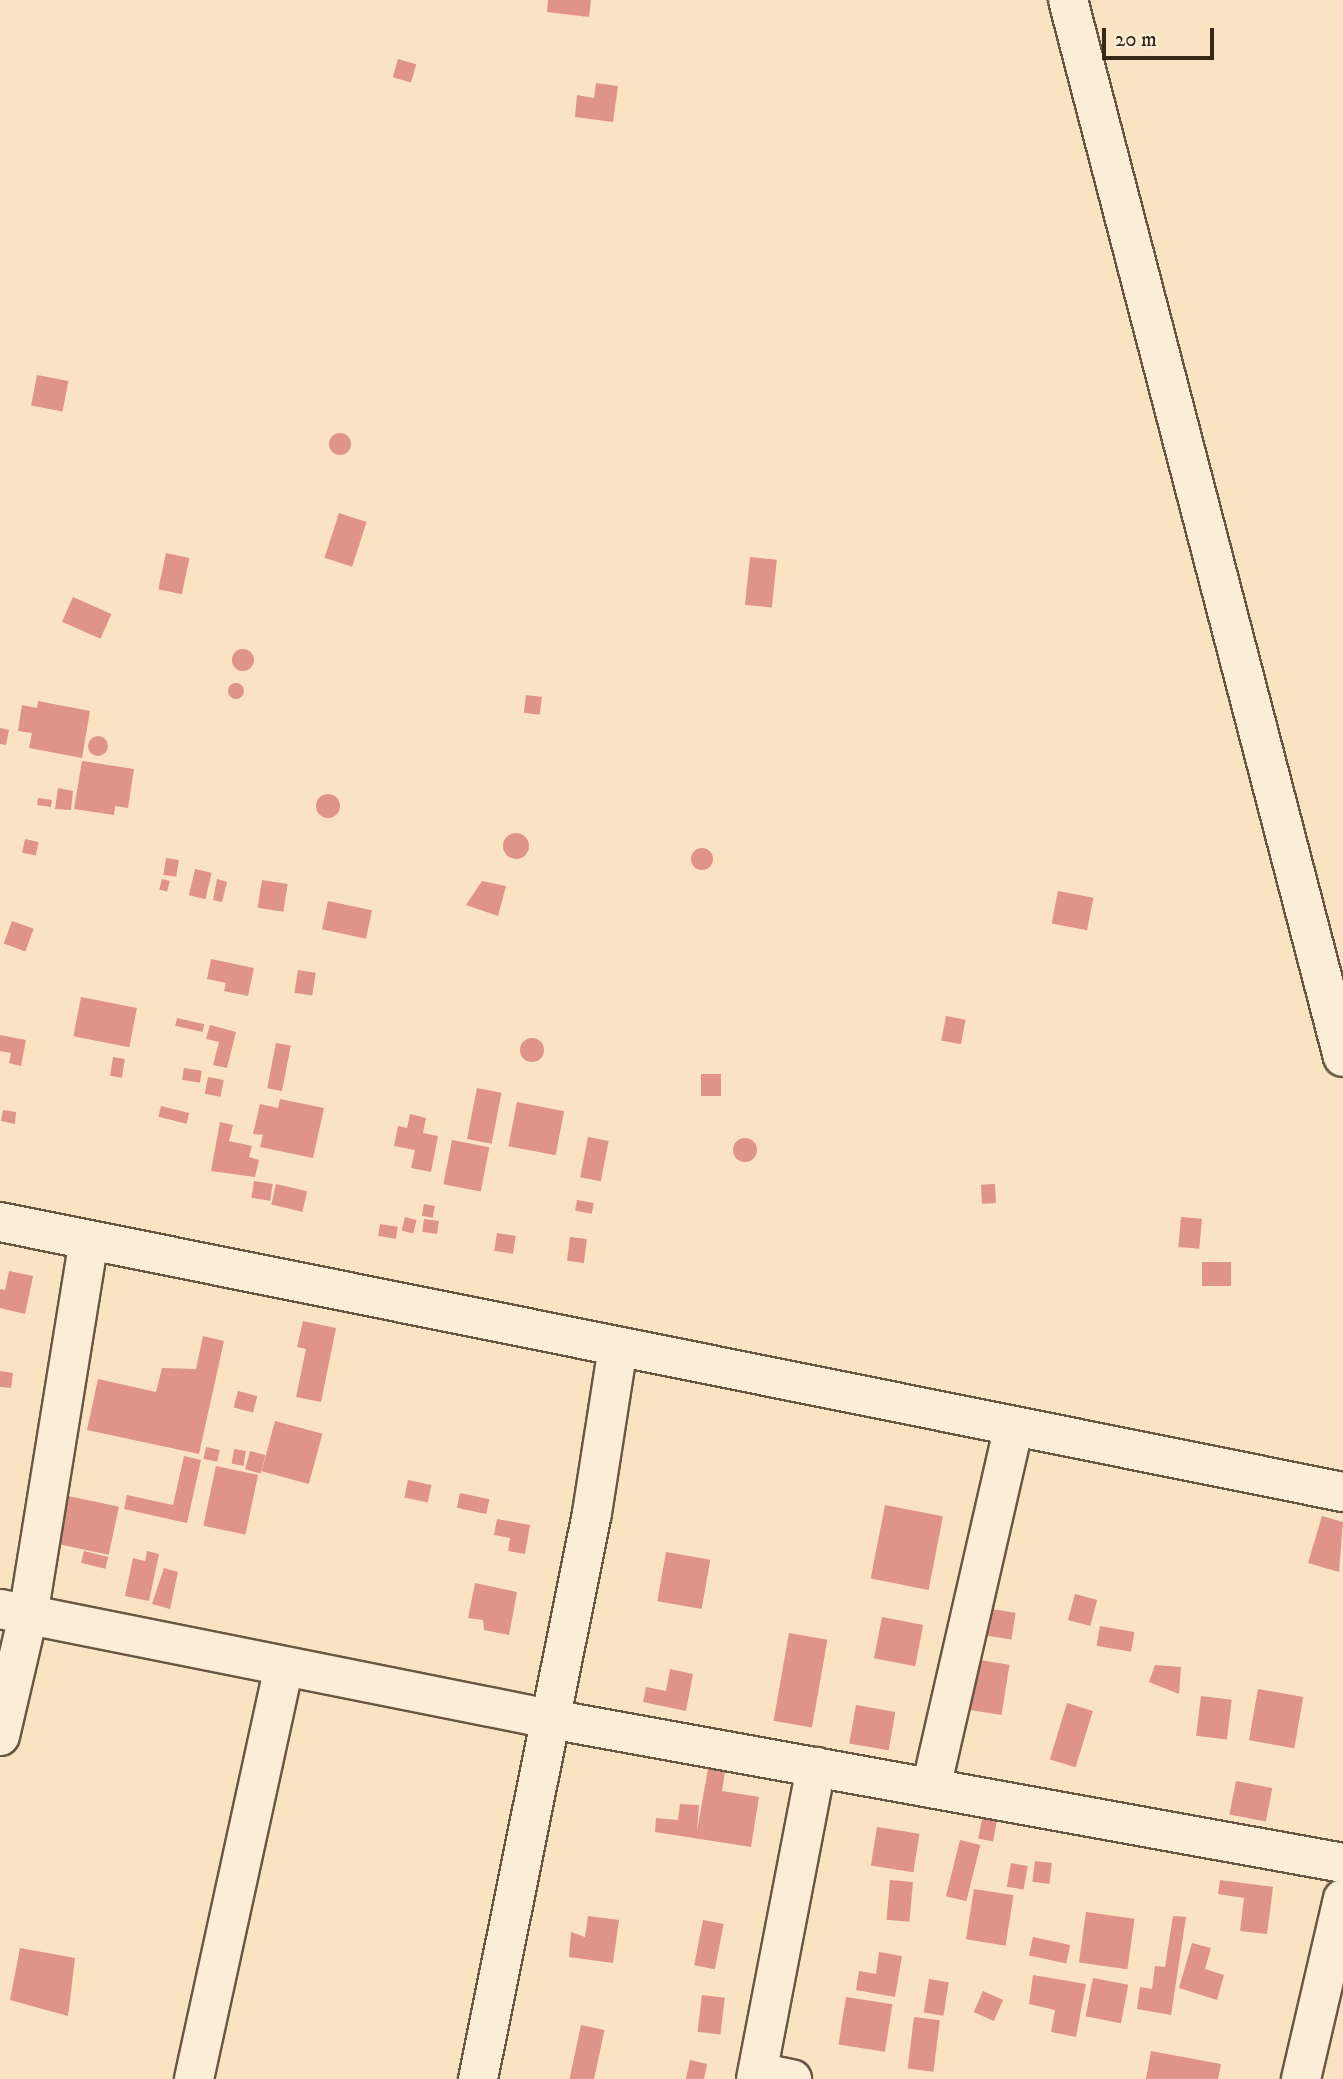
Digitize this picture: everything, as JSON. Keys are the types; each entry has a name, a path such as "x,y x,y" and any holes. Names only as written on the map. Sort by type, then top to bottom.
{"street":[{"path":"1068,0 1343,1057"},
{"path":"0,1222 1343,1492"},
{"path":"0,1736 14,1612 89,1241"},
{"path":"478,2079 592,1513 618,1347"},
{"path":"931,1788 1014,1426"},
{"path":"14,1612 550,1719 1343,1863"},
{"path":"194,2079 284,1667"},
{"path":"769,2077 816,1767"},
{"path":"1301,2079 1343,1899"}],"building":[{"path":"548,0 591,0 589,17 547,12"},
{"path":"398,59 416,64 411,83 393,77"},
{"path":"596,83 618,86 613,122 575,117 577,95 594,98"},
{"path":"37,375 68,381 62,412 31,405"},
{"path":"340,433 348,436 351,444 348,452 340,455 332,452 329,444 332,436"},
{"path":"339,513 367,522 352,567 324,558"},
{"path":"166,553 189,558 182,594 158,589"},
{"path":"750,557 777,560 772,608 745,605"},
{"path":"73,597 111,614 100,639 62,622"},
{"path":"243,649 251,652 254,660 251,668 243,671 235,668 232,660 235,652"},
{"path":"233,683 239,683 244,691 242,697 233,699 228,694 228,688"},
{"path":"526,695 542,697 540,715 524,713"},
{"path":"38,701 90,711 82,758 29,748 32,733 18,731 22,705 37,708"},
{"path":"0,728 9,730 6,745 0,744"},
{"path":"98,736 105,739 108,746 105,753 98,756 91,753 88,746 91,739"},
{"path":"82,761 134,769 128,808 115,806 114,815 74,809"},
{"path":"58,788 73,791 71,810 55,809"},
{"path":"328,794 339,801 340,806 333,817 328,818 317,811 316,806 323,795"},
{"path":"38,798 52,800 51,807 37,805"},
{"path":"516,833 525,837 529,846 525,855 516,859 507,855 503,846 507,837"},
{"path":"25,839 39,842 36,856 22,853"},
{"path":"702,848 710,851 713,859 710,867 702,870 694,867 691,859 694,851"},
{"path":"166,858 179,860 176,877 163,875"},
{"path":"195,869 212,873 205,899 189,895"},
{"path":"162,879 170,881 167,892 159,890"},
{"path":"217,879 227,882 222,902 213,900"},
{"path":"262,880 288,884 283,912 258,908"},
{"path":"482,881 506,886 498,916 466,905"},
{"path":"1058,891 1093,898 1087,930 1052,923"},
{"path":"328,901 372,910 366,939 322,929"},
{"path":"12,921 34,929 25,951 4,944"},
{"path":"211,959 254,968 248,996 224,991 226,983 207,979"},
{"path":"298,970 316,973 312,996 294,993"},
{"path":"81,997 137,1008 129,1047 73,1036"},
{"path":"946,1016 966,1020 961,1044 941,1041"},
{"path":"177,1018 204,1024 202,1032 175,1026"},
{"path":"210,1025 236,1032 227,1068 213,1065 219,1042 206,1039"},
{"path":"0,1035 26,1040 21,1066 9,1063 11,1053 0,1051"},
{"path":"527,1038 537,1038 544,1045 544,1055 537,1062 527,1062 520,1055 520,1045"},
{"path":"276,1043 291,1046 282,1091 267,1088"},
{"path":"113,1057 125,1059 122,1078 110,1076"},
{"path":"184,1068 202,1071 200,1083 182,1080"},
{"path":"701,1074 721,1074 721,1096 701,1096"},
{"path":"208,1077 224,1080 220,1097 205,1094"},
{"path":"477,1088 502,1093 492,1144 467,1139"},
{"path":"280,1099 324,1108 313,1158 260,1147 263,1135 253,1134 260,1104 278,1108"},
{"path":"517,1102 564,1111 556,1155 508,1146"},
{"path":"161,1106 189,1113 186,1124 158,1117"},
{"path":"3,1110 16,1112 15,1124 1,1121"},
{"path":"410,1114 426,1118 423,1133 438,1136 431,1172 411,1168 415,1150 394,1146 398,1126 407,1128"},
{"path":"220,1122 233,1125 229,1141 252,1146 249,1157 259,1160 255,1177 211,1171"},
{"path":"588,1137 609,1141 601,1181 580,1177"},
{"path":"745,1138 753,1142 757,1150 753,1158 745,1162 737,1158 733,1150 737,1142"},
{"path":"452,1140 489,1147 481,1191 443,1184"},
{"path":"254,1181 273,1184 270,1201 251,1198"},
{"path":"276,1184 307,1191 302,1212 271,1204"},
{"path":"995,1184 996,1203 982,1204 981,1185"},
{"path":"577,1200 594,1203 592,1214 575,1211"},
{"path":"424,1204 435,1206 433,1218 422,1216"},
{"path":"405,1217 417,1220 413,1233 402,1231"},
{"path":"1181,1217 1202,1219 1199,1249 1178,1247"},
{"path":"424,1219 439,1221 437,1234 422,1232"},
{"path":"380,1224 398,1227 396,1239 378,1236"},
{"path":"497,1233 516,1236 513,1254 494,1251"},
{"path":"570,1237 587,1239 584,1263 567,1261"},
{"path":"1202,1262 1231,1262 1231,1286 1202,1286"},
{"path":"9,1271 33,1276 25,1314 0,1308 0,1289 5,1290"},
{"path":"303,1321 336,1328 321,1402 296,1397 306,1349 297,1347"},
{"path":"203,1336 224,1341 199,1454 87,1430 98,1379 156,1392 162,1368 196,1369"},
{"path":"0,1371 13,1373 11,1388 0,1387"},
{"path":"238,1391 257,1396 253,1413 234,1407"},
{"path":"275,1421 322,1434 309,1484 262,1471"},
{"path":"206,1447 220,1450 217,1462 204,1459"},
{"path":"234,1449 246,1451 244,1466 232,1464"},
{"path":"250,1451 265,1455 261,1473 245,1469"},
{"path":"184,1456 201,1460 187,1523 124,1509 127,1495 173,1505"},
{"path":"216,1466 258,1475 245,1535 203,1526"},
{"path":"408,1480 431,1485 428,1503 404,1498"},
{"path":"460,1493 489,1499 486,1514 457,1508"},
{"path":"68,1496 119,1507 109,1555 58,1544"},
{"path":"885,1505 943,1516 929,1590 871,1579"},
{"path":"1322,1516 1343,1522 1339,1572 1308,1563"},
{"path":"497,1519 530,1525 525,1554 508,1551 510,1538 494,1535"},
{"path":"84,1551 108,1557 105,1569 81,1563"},
{"path":"147,1551 159,1554 149,1601 125,1596 133,1558 145,1561"},
{"path":"666,1552 710,1560 702,1609 657,1601"},
{"path":"164,1568 178,1572 170,1609 152,1604"},
{"path":"475,1583 517,1592 509,1635 484,1630 483,1620 468,1618"},
{"path":"1075,1594 1097,1600 1090,1626 1068,1620"},
{"path":"985,1608 1016,1613 1011,1640 981,1635"},
{"path":"882,1617 923,1625 915,1666 874,1658"},
{"path":"1100,1626 1134,1632 1131,1652 1097,1646"},
{"path":"789,1633 827,1640 812,1727 774,1721"},
{"path":"967,1658 1009,1665 1001,1715 959,1708"},
{"path":"1155,1665 1181,1667 1179,1694 1149,1682"},
{"path":"670,1669 693,1674 686,1711 643,1702 646,1687 666,1691"},
{"path":"1258,1689 1303,1697 1294,1748 1249,1740"},
{"path":"1201,1696 1232,1700 1227,1739 1196,1736"},
{"path":"1067,1703 1093,1711 1076,1767 1050,1759"},
{"path":"856,1705 895,1712 889,1750 849,1743"},
{"path":"709,1763 726,1765 722,1791 759,1797 751,1847 655,1832 656,1818 678,1820 680,1804 699,1805 697,1831"},
{"path":"1236,1781 1272,1788 1266,1821 1230,1814"},
{"path":"983,1814 998,1817 993,1841 978,1839"},
{"path":"877,1827 919,1834 913,1872 871,1866"},
{"path":"960,1840 980,1845 966,1901 946,1896"},
{"path":"1035,1861 1052,1863 1049,1884 1032,1882"},
{"path":"1011,1863 1028,1866 1024,1890 1007,1887"},
{"path":"890,1880 913,1882 909,1922 887,1920"},
{"path":"1220,1880 1273,1887 1267,1934 1240,1931 1244,1898 1218,1894"},
{"path":"974,1889 1014,1895 1006,1946 966,1939"},
{"path":"1086,1912 1135,1919 1127,1969 1079,1963"},
{"path":"588,1916 619,1920 613,1963 569,1957 571,1932 585,1937"},
{"path":"1173,1916 1186,1917 1171,2015 1137,2009 1140,1987 1152,1989 1155,1966 1165,1967"},
{"path":"703,1920 724,1924 715,1969 694,1965"},
{"path":"1033,1937 1070,1945 1066,1963 1029,1956"},
{"path":"1192,1943 1211,1948 1205,1969 1224,1975 1217,2000 1179,1988"},
{"path":"20,1948 75,1958 68,2016 10,2000"},
{"path":"879,1952 902,1956 895,1997 856,1990 859,1971 876,1974"},
{"path":"1033,1975 1086,1984 1076,2037 1051,2032 1055,2010 1029,2004"},
{"path":"1093,1978 1128,1985 1121,2023 1086,2016"},
{"path":"929,1979 949,1982 943,2016 924,2013"},
{"path":"983,1991 1003,2000 994,2021 974,2012"},
{"path":"702,1995 725,1998 720,2035 697,2032"},
{"path":"846,1997 892,2004 885,2052 838,2044"},
{"path":"914,2017 940,2020 933,2072 908,2069"},
{"path":"581,2025 604,2030 594,2079 570,2079"},
{"path":"1151,2051 1221,2064 1218,2079 1146,2079"},
{"path":"690,2060 707,2064 704,2079 686,2079"}]}
